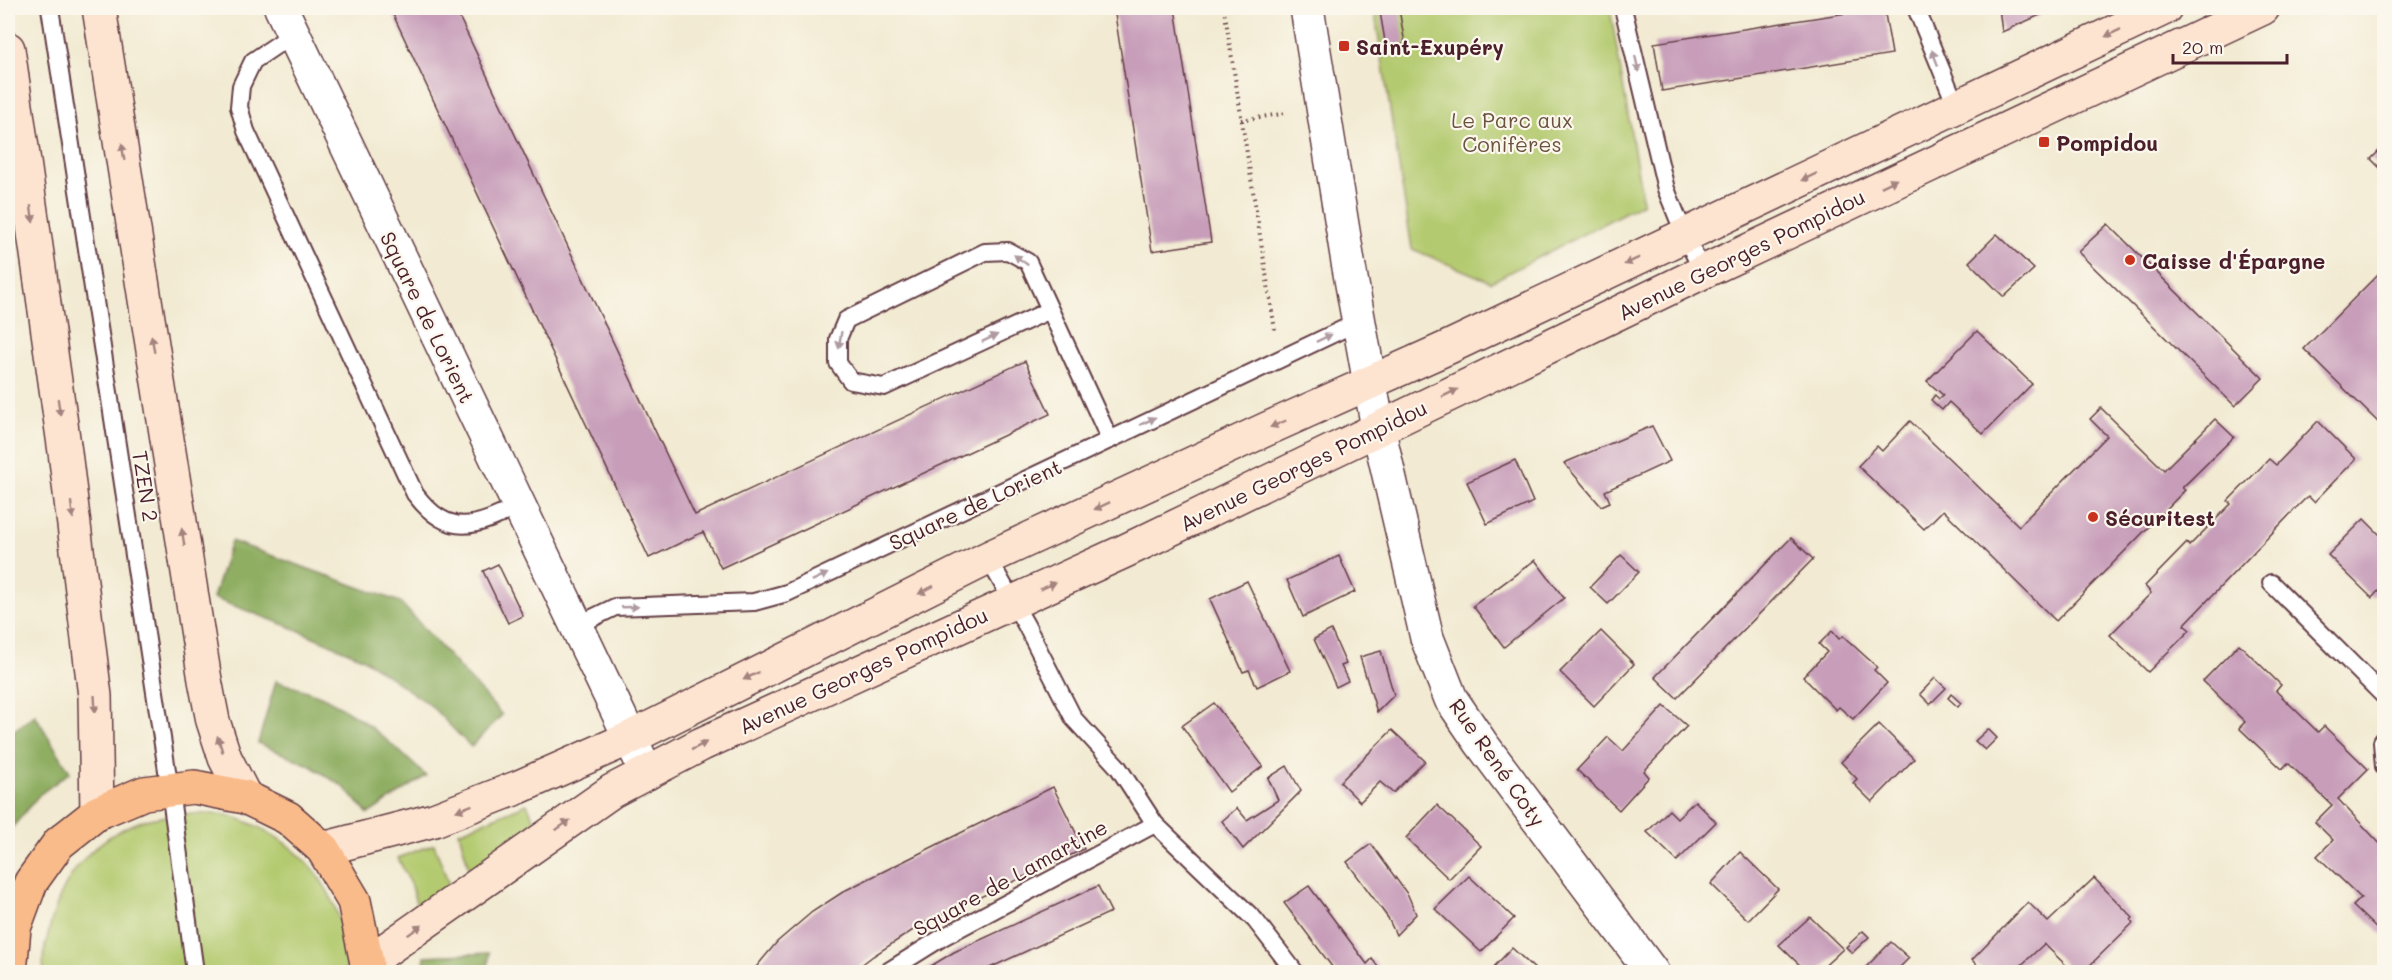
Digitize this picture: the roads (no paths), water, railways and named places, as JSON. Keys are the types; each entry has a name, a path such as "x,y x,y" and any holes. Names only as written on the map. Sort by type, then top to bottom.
{"main road":[{"path":"99,8 205,680 213,721 225,758 245,797"},
{"name":"Avenue Georges Pompidou","path":"323,849 434,820 519,787 630,738 988,558 1269,428 1371,384 2165,8"},
{"name":"Avenue Georges Pompidou","path":"367,968 612,791 702,744 1125,551 1703,272 2254,10"},
{"path":"8,49 65,452 95,696 97,813"},
{"path":"1125,551 1142,521 1282,456 1371,384"},
{"path":"10,972 14,928 31,882 59,843 97,813 144,793 194,787 245,797 288,818 323,849 354,901 367,968"}],"street":[{"name":"Rue René Coty","path":"1307,8 1358,322 1378,428 1427,638 1451,699 1488,753 1652,972"},
{"name":"Square de Lorient","path":"287,21 647,773"}],"lane":[{"name":"TZEN 2","path":"50,8 170,790 195,972"},
{"path":"1623,8 1666,189 1703,272"},
{"path":"1916,8 1957,108"},
{"path":"287,21 253,61 241,86 239,107 246,131 415,494 428,512 452,524 481,524 519,506"},
{"path":"1050,310 884,387 851,381 838,363 838,339 846,320 985,252 1008,251 1028,262 1110,440"},
{"name":"Square de Lorient","path":"576,626 615,607 754,602 787,593 1358,322"},
{"path":"988,558 1026,625 1074,719 1118,766 1155,824 1255,920 1295,972"},
{"path":"2271,583 2385,696"},
{"path":"2385,739 2382,742 2385,767"},
{"name":"Square de Lamartine","path":"887,972 943,937 1155,824"}],"place":[{"name":"Saint-Exupéry","path":"1344,46"},
{"name":"Pompidou","path":"2044,142"},
{"name":"Caisse d'Épargne","path":"2130,260"},
{"name":"Sécuritest","path":"2093,517"}],"park label":[{"name":"Le Parc aux Conifères","path":"1512,131"}]}
